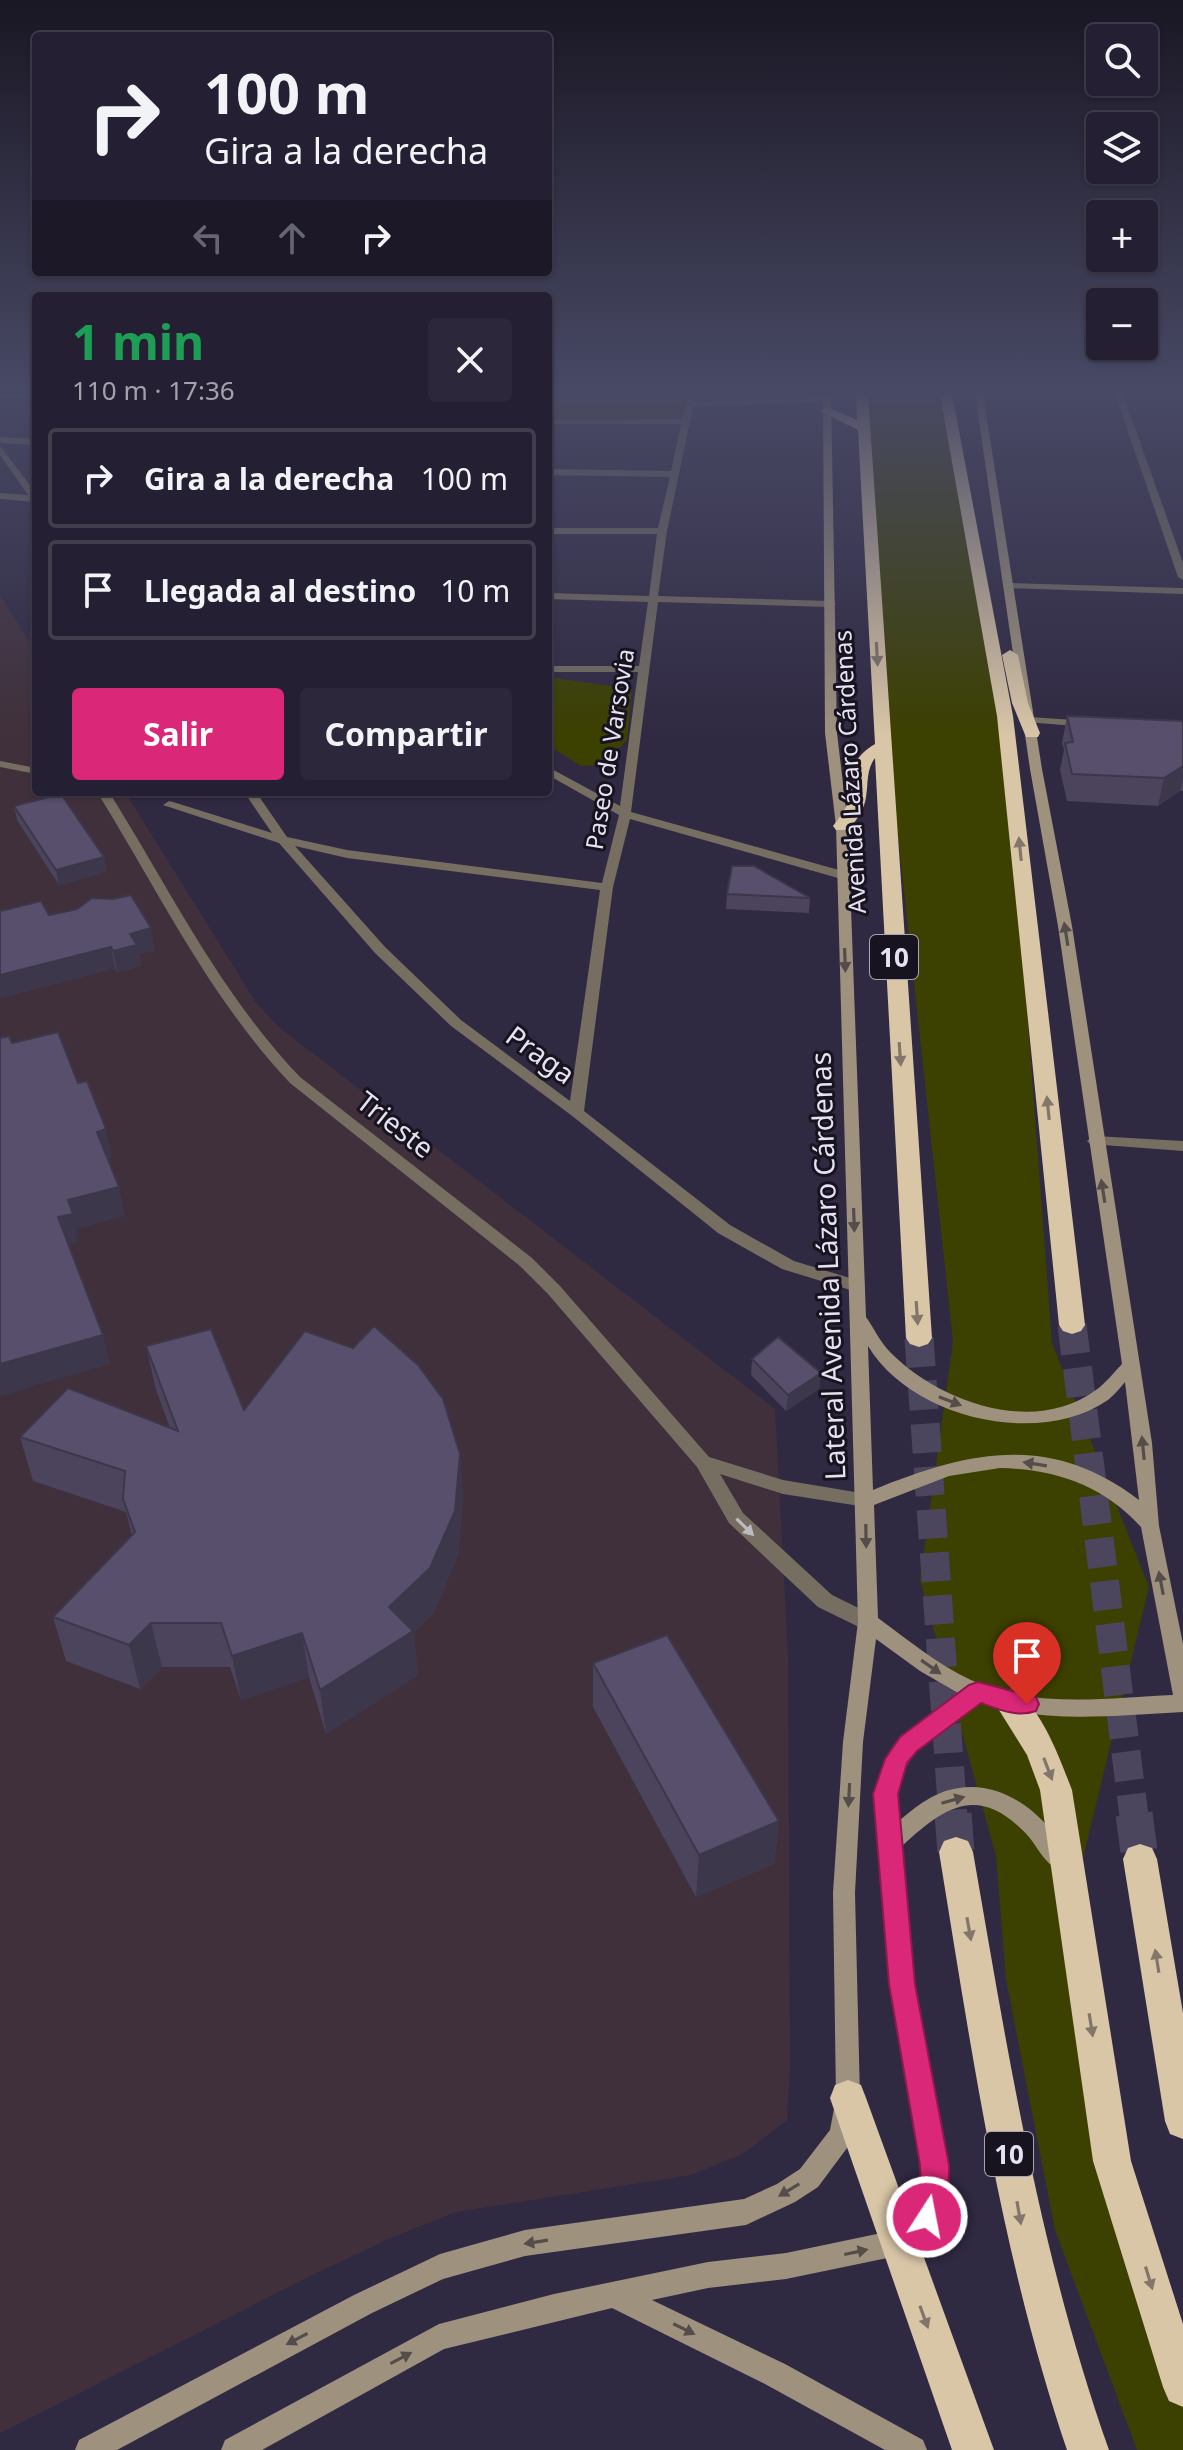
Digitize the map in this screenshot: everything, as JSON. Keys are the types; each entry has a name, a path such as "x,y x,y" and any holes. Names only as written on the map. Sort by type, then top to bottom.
{"highway":[{"name":"Avenida Lázaro Cárdenas","path":"868,508 919,1338"},
{"path":"969,508 1005,716 1072,1325"},
{"path":"985,607 1004,626 1020,703 1031,727"},
{"path":"842,826 857,808 864,756 881,747"},
{"path":"993,1697 1028,1728 1049,1768 1056,1790 1066,1873 1112,2161 1183,2387"},
{"name":"10","path":"956,1852 1023,2234 1071,2405 1088,2450"},
{"path":"1140,1859 1183,2121"},
{"path":"848,2098 973,2450"}],"main road":[{"name":"Lateral Avenida Lázaro Cárdenas","path":"89,2450 363,2304 440,2267 525,2243 746,2212 809,2178 841,2135 848,2098 844,1893 853,1742 868,1622 842,826 831,733 829,508"},
{"path":"997,508 1065,926 1095,1141 1143,1443 1150,1526 1183,1696"},
{"path":"857,1312 877,1352 910,1382 955,1404 981,1411 1033,1417 1081,1409 1107,1393 1130,1367"},
{"path":"866,1500 953,1468 992,1461 1032,1463 1086,1477 1141,1512 1150,1526"},
{"path":"868,1622 942,1675 993,1697 1058,1707 1183,1703"},
{"path":"235,2450 439,2337 541,2310 708,2275 786,2266 897,2243 927,2217 935,2189 934,2165 902,1984 886,1794 897,1759 908,1744 993,1697"},
{"path":"890,1844 938,1804 971,1795 1005,1804 1032,1822 1066,1873"},
{"path":"614,2295 775,2374 913,2450"}],"street":[{"name":"Paseo de Varsovia","path":"576,1112 607,887 625,814 667,508"},
{"path":"1159,508 1183,577"},
{"path":"552,531 662,531"},
{"path":"1009,586 1183,591"},
{"path":"552,596 831,604"},
{"path":"552,669 645,669"},
{"path":"1031,727 1106,725"},
{"path":"0,764 32,770"},
{"path":"552,772 625,814 842,875"},
{"name":"Trieste","path":"105,796 223,995 265,1051 295,1080 526,1262 554,1290 703,1462 736,1518 825,1601 868,1622"},
{"name":"Praga","path":"253,796 283,840 380,950 456,1023 576,1112 724,1229 788,1265 857,1286"},
{"path":"169,805 283,840 347,854 607,887"},
{"path":"1095,1141 1183,1146"},
{"path":"703,1462 783,1487 866,1500"}],"shaded area":[{"path":"871,508 967,508 1005,716 1052,1343 1149,1587 1081,1866 1125,2168 1183,2396 1183,2450 1137,2450 1055,2230 1006,1979 996,1856 920,1580 953,1341 888,743"},
{"path":"0,595 32,646 32,796 127,796 257,1004 280,1028 775,1409 788,1655 790,2066 787,2120 743,2154 691,2175 456,2212 323,2270 0,2433"},
{"path":"552,678 632,689 627,740 602,765 581,766 552,748"}],"building":[{"path":"1067,716 1183,721 1183,766 1164,778 1072,774 1065,743 1073,742"},
{"path":"62,796 104,857 56,870 14,806"},
{"path":"732,866 754,866 810,898 727,894"},
{"path":"131,895 151,928 130,934 137,945 113,951 111,947 0,975 0,911 41,901 49,915 77,909 92,898 113,899"},
{"path":"58,1032 78,1083 87,1081 106,1129 97,1132 119,1187 68,1200 73,1214 58,1217 103,1335 0,1364 0,1038 9,1036 12,1043"},
{"path":"374,1326 418,1365 443,1399 460,1454 455,1511 430,1568 389,1607 413,1631 320,1690 302,1633 232,1656 221,1623 151,1623 129,1645 53,1617 135,1532 123,1499 125,1471 20,1437 68,1388 178,1431 146,1346 211,1329 244,1410 305,1331 353,1348"},
{"path":"778,1337 821,1373 788,1395 752,1359"},
{"path":"667,1635 779,1821 699,1855 593,1663"}],"tunnel":[{"path":"1072,1325 1134,1816"},
{"path":"919,1338 953,1816"},
{"path":"953,1814 956,1852"},
{"path":"1134,1814 1140,1859"}],"route":[{"path":"927,2217 935,2189 934,2165 902,1984 886,1794 897,1759 908,1744 978,1692 1027,1704"}]}
